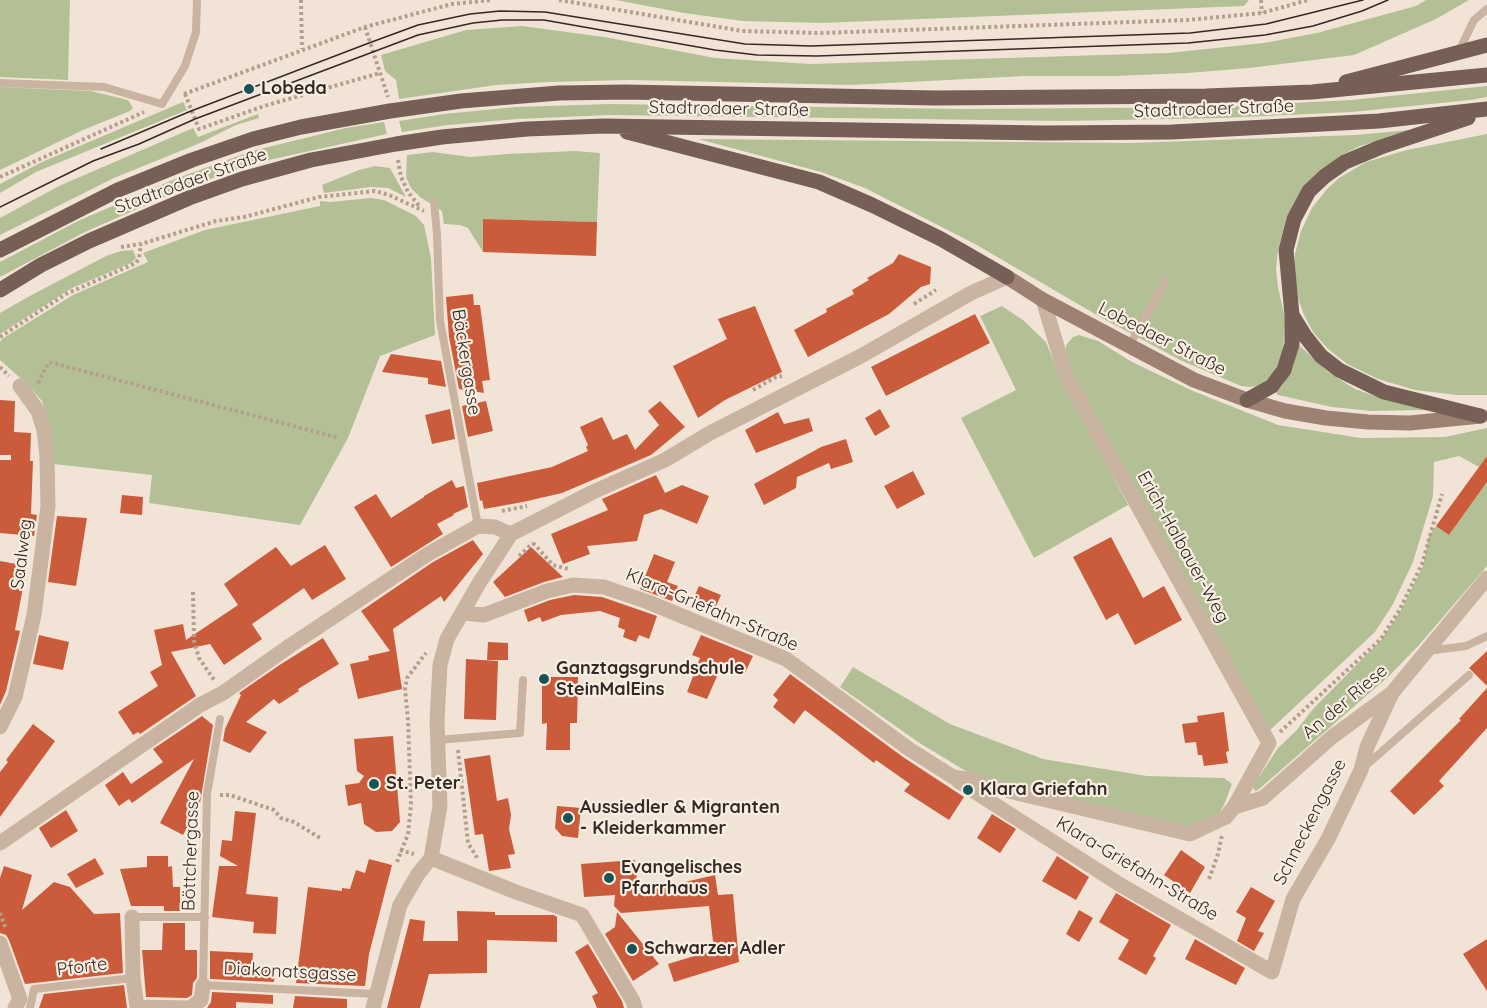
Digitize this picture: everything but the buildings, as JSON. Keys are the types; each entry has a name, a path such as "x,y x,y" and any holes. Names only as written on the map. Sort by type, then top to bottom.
{"main road":[{"path":"1312,92 1487,45"},
{"name":"Stadtrodaer Straße","path":"0,250 118,190 192,160 253,139 301,127 461,101 549,93 626,92 1012,98 1206,96 1312,92 1487,75"},
{"path":"1247,400 1272,386 1284,369 1292,344 1292,315 1286,250 1294,219 1309,191 1345,162 1487,110"},
{"name":"Stadtrodaer Straße","path":"0,290 41,265 137,220 242,179 372,148 424,139 527,129 604,126 1044,133 1172,132 1379,121 1487,110"},
{"path":"604,126 819,182 941,239 1007,277"},
{"name":"Lobedaer Straße","path":"1007,277 1043,300 1194,380 1247,400 1285,411 1326,418 1410,423 1484,415"},
{"path":"1292,315 1321,356 1339,370 1384,392 1484,415"}],"street":[{"path":"374,1001 400,905 430,858 440,806 438,740 440,665 447,639 511,534 593,492 665,460 710,433 861,356 971,293 1007,277"},
{"name":"Erich-Halbauer-Weg","path":"1043,300 1066,376 1269,743"},
{"name":"Saalweg","path":"0,727 15,697 34,615 48,506 44,430 38,411 25,392"},
{"path":"0,843 428,554 478,526 495,527 511,534"},
{"name":"An der Riese","path":"1230,812 1263,798 1332,737 1392,693 1487,578"},
{"name":"Klara-Griefahn-Straße","path":"463,612 484,615 547,591 573,585 593,585 624,593 786,659 909,749 1119,884 1272,972"},
{"name":"Schneckengasse","path":"1272,972 1293,899 1328,839 1361,770 1367,747 1392,693"},
{"path":"1230,812 1269,743"},
{"name":"Klara-Griefahn-Straße","path":"953,777 1190,834 1230,812"},
{"path":"430,858 582,915 635,1008"},
{"path":"132,917 133,978 137,1007 190,1008 201,1000 203,985"},
{"path":"0,944 20,999 15,1008"}],"lane":[{"path":"0,83 104,87 162,104 186,66 196,32 198,0"},
{"path":"1459,51 1474,20 1487,9"},
{"name":"Bäckergasse","path":"434,202 440,321 478,526"},
{"path":"1129,346 1166,280"},
{"path":"1426,651 1466,645 1487,636"},
{"path":"1361,770 1469,675"},
{"path":"438,740 520,733 523,680"},
{"name":"Böttchergasse","path":"203,985 207,794 220,719"},
{"path":"132,917 205,917"},
{"name":"Pforte","path":"30,1008 34,989 133,978"},
{"name":"Diakonatsgasse","path":"203,985 374,1001"}],"path":[{"path":"301,0 302,49"},
{"path":"0,177 185,94 302,49 365,27 452,2 492,0"},
{"path":"559,0 742,31 822,33 1187,20 1262,13 1308,0"},
{"path":"1261,0 1262,13"},
{"path":"365,27 388,98"},
{"path":"185,94 199,129 264,106 380,73"},
{"path":"0,337 66,294 136,263 141,244 216,221 244,217 319,197 375,191 423,210 408,192 401,177 398,160"},
{"path":"25,392 49,362 339,438"},
{"path":"1269,743 1381,639 1400,609 1422,564 1442,494"},
{"path":"512,561 539,538"},
{"path":"533,543 553,565 567,568"},
{"path":"193,592 194,641 199,658 216,683"},
{"path":"397,862 408,834 411,805 405,689 407,678 418,661"},
{"path":"230,795 273,810 281,818 294,822 320,838"},
{"path":"1209,879 1230,812"}],"green space":[{"path":"0,0 70,0 68,80 0,77"},
{"path":"616,0 1249,0 1244,6 822,23 743,21"},
{"path":"1426,0 1469,0 1436,19 1354,55 1188,73 1025,76 851,85 630,80 548,82 496,85 399,99 396,80 385,71 381,55 466,30 522,26 604,37 715,58 811,64 1168,53 1264,43 1317,33 1416,6"},
{"path":"1487,86 1487,97 1470,100 1352,112 1222,118 1062,121 609,115 517,119 402,132 399,121 516,107 609,104 966,109 1221,107 1351,100"},
{"path":"0,87 91,91 128,100 133,108 0,170"},
{"path":"183,102 187,110 36,172 0,193 0,184 42,162"},
{"path":"258,114 259,118 236,125 200,143 114,178 0,235 0,218 59,186 193,128 198,137"},
{"path":"384,122 387,134 255,163 180,190 85,232 0,277 0,262 78,221 175,179 252,151 346,128"},
{"path":"1409,130 1410,132 1360,146 1342,155 1287,216 1278,250 1276,269 1285,318 1283,350 1280,362 1270,378 1257,386 1250,387 1241,386 1180,360 1102,318 975,244 865,188 821,172 698,139 1131,143 1355,135"},
{"path":"1487,134 1487,395 1457,395 1415,390 1378,379 1347,364 1327,348 1313,332 1298,298 1294,266 1295,254 1301,231 1312,208 1339,178 1366,162 1407,150"},
{"path":"575,151 600,153 597,222 484,219 483,252 468,228 444,224 442,211 420,197 411,188 406,177 407,155 433,152 470,157"},
{"path":"375,166 390,168 406,197 388,188 371,187 324,193 322,185"},
{"path":"371,198 384,200 416,216 424,225 431,258 435,335 380,356 348,438 300,525 149,503 152,475 54,464 48,420 42,401 0,360 2,339 73,295 148,262 143,253 205,230 320,206 320,201"},
{"path":"133,250 136,258 131,263 72,288 0,334 0,313 106,256"},
{"path":"1002,306 1023,320 1046,342 1060,377 1128,505 1034,558 961,418 1016,390 980,316"},
{"path":"1079,335 1098,341 1132,362 1193,391 1278,425 1361,438 1445,437 1487,428 1487,456 1479,467 1459,456 1434,462 1433,496 1413,562 1393,604 1375,632 1269,731 1065,362 1066,345 1073,337"},
{"path":"1298,344 1328,372 1355,389 1386,400 1429,410 1371,411 1332,407 1278,395 1276,393 1293,368"},
{"path":"1487,482 1487,566 1389,676 1255,791 1253,787 1255,783 1278,748 1382,639 1401,610 1423,566 1429,536 1436,526 1449,535"},
{"path":"853,667 950,724 1043,759 1147,776 1224,778 1232,784 1216,819 1191,826 1176,825 1055,798 969,773 918,742 840,687"}],"tram line":[{"path":"101,149 191,111 418,25 470,14 500,11 545,12 745,44 811,46 1190,33 1266,24 1363,0"},
{"path":"0,207 93,161 195,119 418,35 473,23 544,20 715,50 757,55 817,56 1188,43 1265,35 1313,26 1362,11 1388,0"}],"place":[{"name":"Lobeda","path":"249,89"},
{"name":"Ganztagsgrundschule SteinMalEins","path":"544,679"},
{"name":"St. Peter","path":"374,784"},
{"name":"Klara Griefahn","path":"968,790"},
{"name":"Aussiedler & Migranten - Kleiderkammer","path":"568,818"},
{"name":"Evangelisches Pfarrhaus","path":"609,878"},
{"name":"Schwarzer Adler","path":"632,949"}]}
